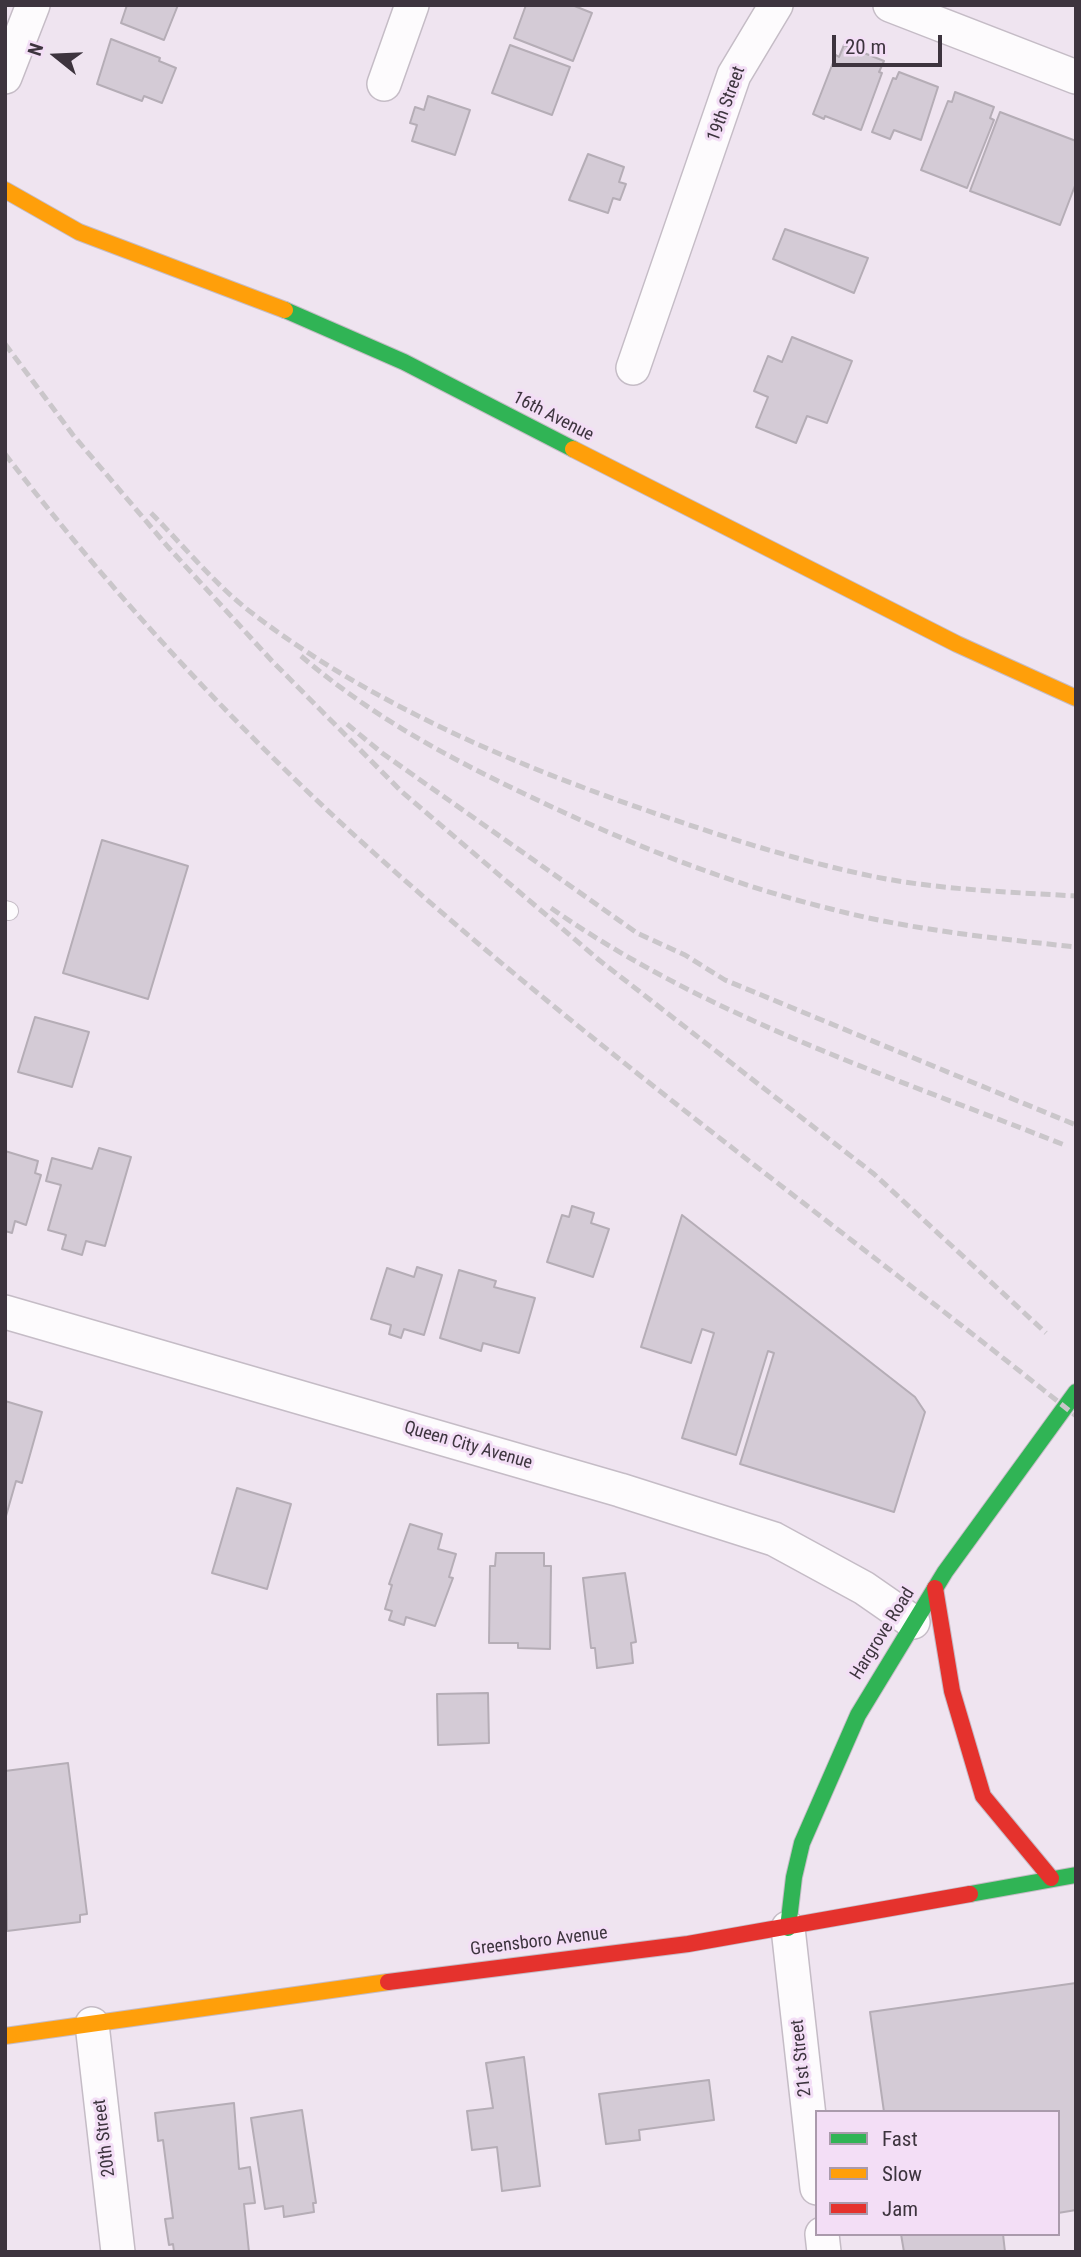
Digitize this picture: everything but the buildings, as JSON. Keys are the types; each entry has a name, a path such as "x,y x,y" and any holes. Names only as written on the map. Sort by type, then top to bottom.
{"main road":[{"name":"16th Avenue","path":"5,190 79,232 244,292 404,362 783,558 957,644 1076,698"},
{"name":"Hargrove Road","path":"788,1928 795,1869 822,1790 862,1703 935,1588 1076,1392"},
{"path":"935,1588 952,1691 983,1796 1051,1878"},
{"name":"Greensboro Avenue","path":"5,2036 788,1928 1076,1875"}],"street":[{"path":"5,77 33,5"},
{"path":"384,84 412,5"},
{"name":"19th Street","path":"633,368 704,169 734,75 776,5"},
{"path":"890,5 1076,77"},
{"name":"Queen City Avenue","path":"5,1312 620,1490 774,1539 863,1588 913,1622"},
{"name":"21st Street","path":"788,1928 815,2170"},
{"name":"20th Street","path":"92,2024 118,2252"}],"railway":[{"path":"5,344 73,435 168,547 272,661 402,792 599,960 874,1174 1046,1333"},
{"path":"5,454 90,560 180,662 275,760 374,853 459,927 632,1069 1076,1416"},
{"path":"151,513 226,590 252,613 298,646 397,705 555,777 663,816 822,865 926,885 1076,896"},
{"path":"301,656 355,698 439,750 566,813 677,860 792,899 891,923 1076,947"},
{"path":"347,724 382,753 637,933 685,955 725,980 1076,1125"},
{"path":"551,908 611,947 673,982 737,1013 868,1069 1067,1146"}],"traffic: fast":[{"path":"285,310 404,362 573,449"},
{"path":"788,1928 794,1877 802,1843 858,1715 945,1572 1076,1392"},
{"path":"970,1894 1076,1875"}],"traffic: slow":[{"path":"5,190 79,232 285,310"},
{"path":"573,449 957,644 1076,698"},
{"path":"5,2036 388,1982"}],"traffic: jam":[{"path":"935,1588 952,1691 983,1796 1051,1878"},
{"path":"388,1982 688,1944 970,1894"}]}
